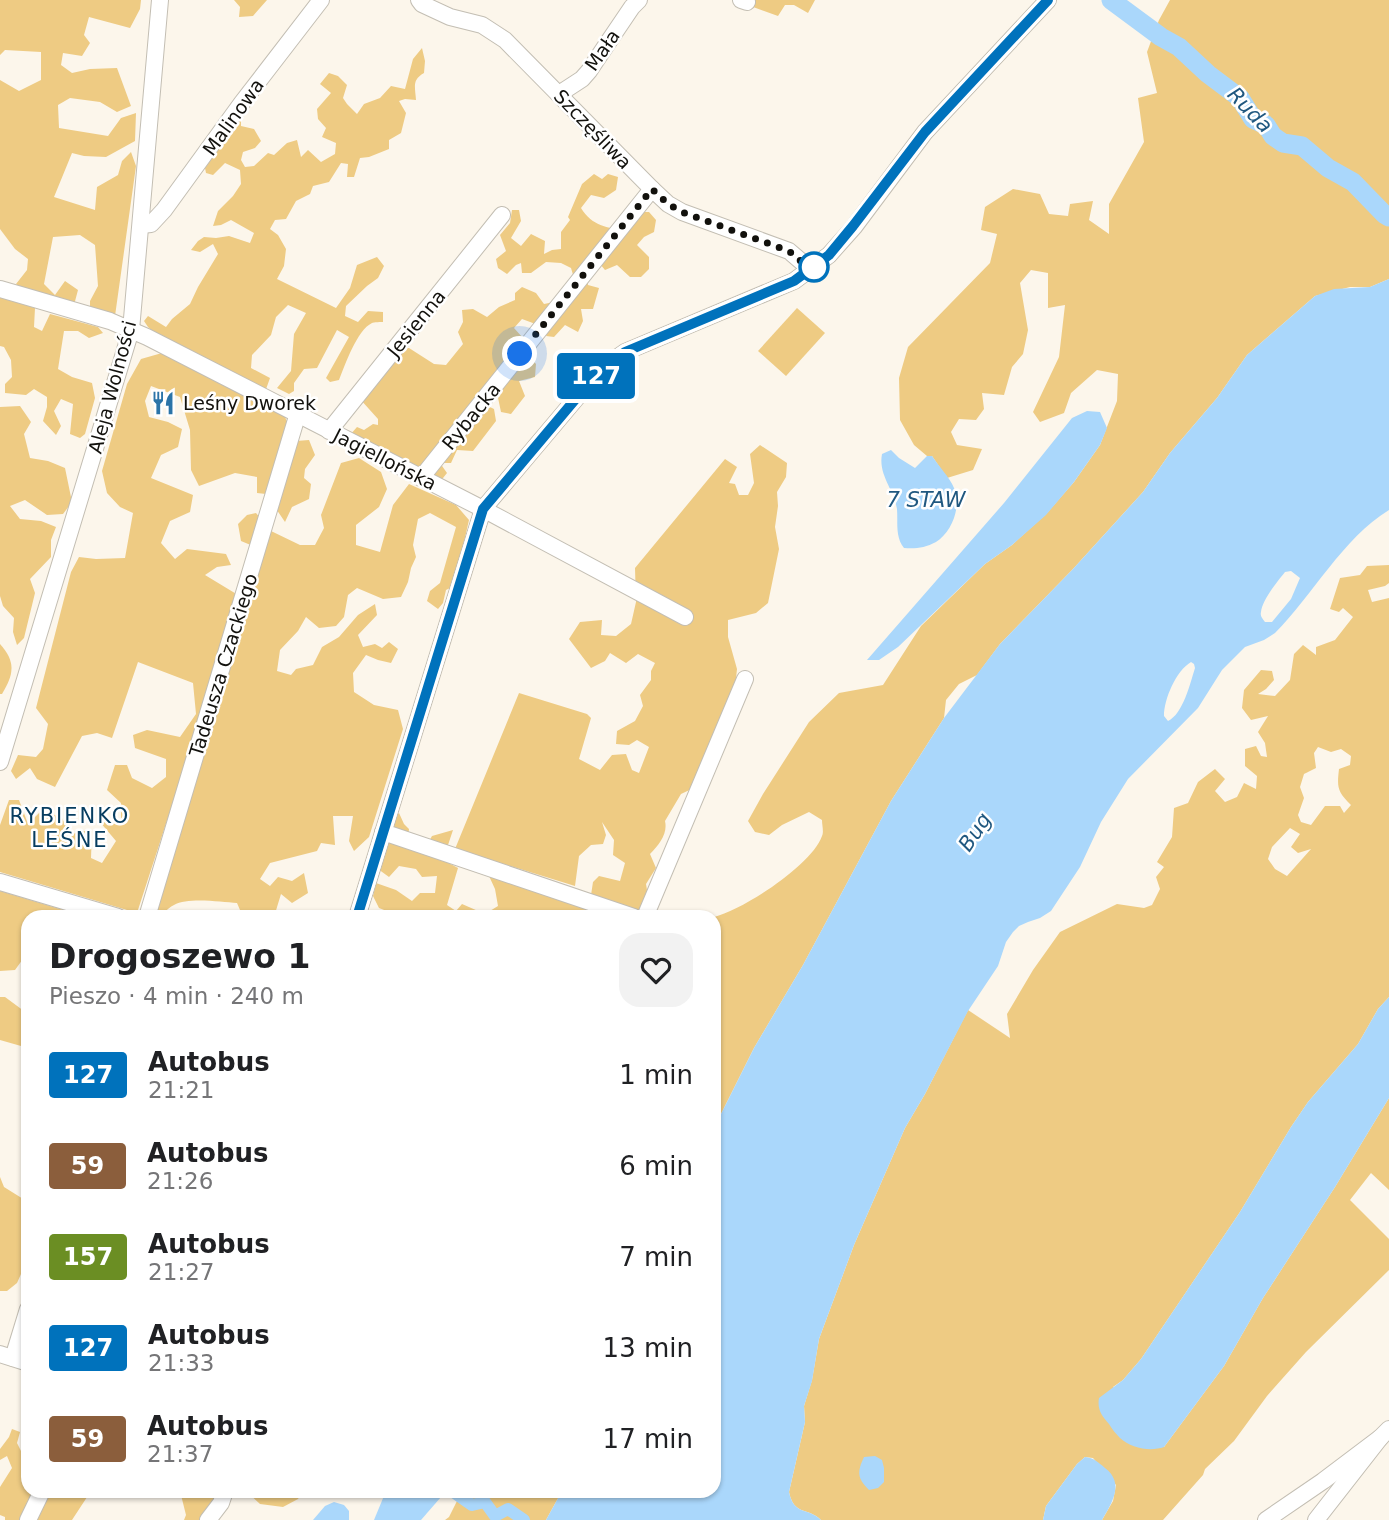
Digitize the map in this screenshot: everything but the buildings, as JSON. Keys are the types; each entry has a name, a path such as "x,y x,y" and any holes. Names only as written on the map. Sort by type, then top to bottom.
{"street":[{"name":"Aleja Wolności","path":"0,762 131,330 160,0"},
{"name":"Malinowa","path":"141,225 151,225 164,210 321,0"},
{"name":"Szczęśliwa","path":"419,0 450,17 482,25 505,40 668,204 682,212 789,251 810,269"},
{"name":"Mała","path":"559,94 589,71 639,0"},
{"path":"359,910 483,509 608,364 625,352 794,281 829,255 925,132 1048,0"},
{"name":"Rybacka","path":"421,478 652,189"},
{"name":"Jesienna","path":"329,430 502,215"},
{"name":"Jagiellońska","path":"0,289 110,321 131,330 298,413 685,617"},
{"name":"Tadeusza Czackiego","path":"149,910 298,413"},
{"path":"648,910 745,679"},
{"path":"383,832 613,910"},
{"path":"0,882 94,910"},
{"path":"14,1359 21,1334"},
{"path":"1266,1520 1344,1467 1384,1434"},
{"path":"1316,1520 1384,1434"},
{"path":"28,1520 39,1498"},
{"path":"208,1520 223,1498"}],"shaded area":[{"path":"0,0 141,0 140,9 130,28 89,17 84,35 90,43 82,56 63,53 61,65 72,73 117,68 131,106 117,112 100,102 70,98 58,105 59,128 108,136 121,118 136,113 135,141 106,157 72,153 54,197 95,210 97,187 118,175 122,161 131,152 136,166 115,316 90,311 90,301 98,286 95,245 80,235 53,237 44,284 55,295 65,281 78,290 74,305 21,290 16,284 27,270 28,259 15,249 0,229 0,80 19,91 41,80 41,52 5,50 0,55"},
{"path":"234,0 267,0 253,16 239,17 240,7"},
{"path":"734,0 815,0 808,13 794,5 785,5 778,16"},
{"path":"1170,0 1389,0 1389,279 1370,287 1350,287 1315,296 1247,355 1217,398 1170,453 1143,492 1000,644 977,675 959,684 946,700 944,718 891,801 803,965 754,1048 721,1114 721,915 758,896 791,873 816,848 823,833 822,820 809,812 782,825 769,835 755,832 748,821 809,722 839,693 883,685 921,626 985,564 1012,545 1046,514 1074,482 1100,445 1117,401 1118,374 1097,370 1071,393 1064,413 1040,422 1033,412 1059,357 1065,305 1048,308 1048,273 1031,270 1020,283 1028,330 1023,354 1012,367 1004,395 982,393 984,409 976,420 959,419 951,432 957,445 982,449 973,470 947,478 932,456 927,456 914,445 900,420 899,378 908,347 990,263 997,234 981,230 985,207 1013,189 1040,194 1049,214 1068,216 1070,204 1093,201 1089,220 1109,234 1109,204 1144,142 1138,98 1157,93 1147,52"},
{"path":"422,48 424,73 416,81 416,100 399,101 406,113 401,133 389,140 389,149 360,158 354,177 347,177 348,164 341,163 329,182 313,186 310,194 296,201 286,219 275,220 270,229 278,235 286,249 284,266 277,279 336,308 350,288 357,265 377,257 384,266 378,278 346,306 345,316 358,322 368,311 383,312 383,322 372,323 361,333 339,380 330,382 326,378 349,337 337,330 317,368 304,369 294,383 294,391 289,394 277,388 291,371 294,334 306,313 288,305 276,317 271,335 252,355 251,368 270,378 265,392 158,336 148,327 144,321 148,316 166,327 190,304 218,254 213,244 200,252 191,250 198,241 204,237 229,236 250,243 254,233 231,220 213,226 218,211 241,184 240,170 225,163 213,175 206,173 205,168 233,125 241,120 241,126 254,129 261,141 255,148 243,152 241,160 245,167 254,166 268,153 274,155 287,143 297,140 301,157 308,150 321,162 335,154 336,143 322,137 326,128 318,119 317,109 331,93 320,84 329,73 338,76 347,85 343,98 357,114 364,104 380,98 391,86 405,89 413,59"},
{"path":"594,174 602,179 608,174 618,177 616,190 604,198 591,195 581,208 590,219 606,227 626,230 639,212 649,212 656,220 654,232 644,237 637,245 649,257 649,269 641,277 630,277 617,265 605,270 600,264 586,267 588,285 599,288 593,309 581,309 583,321 578,332 565,325 554,337 546,336 549,329 522,319 514,328 523,338 527,354 536,364 535,377 519,381 525,396 511,414 501,412 497,393 480,402 494,409 496,421 473,451 457,450 451,463 440,463 447,473 439,483 350,435 357,427 364,430 373,424 378,425 378,419 360,399 402,348 409,348 434,364 446,365 463,344 458,332 463,322 462,310 473,309 487,317 499,307 515,300 515,293 522,287 536,293 544,304 554,302 574,278 571,268 561,263 546,262 531,273 522,273 521,263 507,274 498,268 496,259 506,251 500,235 510,223 512,210 519,210 521,221 511,238 521,246 531,234 545,241 544,254 561,249 561,232 570,220 568,217 582,184"},
{"path":"0,297 35,308 34,327 42,331 50,314 98,327 103,333 89,338 78,331 64,331 58,369 92,383 95,398 85,434 80,438 70,434 73,404 61,399 54,411 61,426 56,435 43,421 47,397 34,389 26,395 5,393 5,384 12,377 11,360 4,347 0,346"},
{"path":"797,308 825,333 786,376 758,351"},
{"path":"162,353 276,410 285,417 296,441 309,440 315,455 305,469 304,478 311,484 309,499 292,507 285,522 266,494 257,493 257,477 235,473 199,486 191,470 190,430 180,397 151,386 145,401 149,417 182,429 178,447 161,455 151,478 193,495 190,512 170,521 161,543 175,559 187,549 226,554 231,565 217,567 205,575 238,595 263,550 241,541 238,524 247,515 256,513 271,531 300,545 315,545 324,528 321,515 341,463 359,458 381,472 387,489 379,507 356,525 356,545 380,552 393,505 409,484 456,505 469,520 454,586 446,590 443,603 438,609 427,601 430,591 440,583 456,527 430,513 418,519 413,545 416,557 401,597 383,599 357,588 348,595 344,617 336,626 319,628 306,617 298,631 280,650 277,671 291,675 296,669 313,665 322,647 339,637 358,615 375,604 377,615 358,635 363,647 375,644 382,648 389,642 398,649 391,663 366,655 353,673 354,692 374,705 398,710 403,729 369,837 354,851 349,841 353,816 333,816 335,845 321,843 317,851 270,863 260,879 270,886 278,877 292,881 304,873 308,893 292,903 281,894 276,910 240,910 237,903 196,901 180,903 168,910 156,910 173,802 138,910 127,910 0,872 0,825 9,800 19,800 28,824 42,810 62,818 71,836 78,831 92,831 91,858 102,863 116,841 100,822 121,823 121,803 107,790 115,765 127,765 132,778 152,788 166,777 166,759 135,748 133,735 147,730 180,737 196,714 193,683 138,662 112,738 97,733 82,736 55,787 37,779 30,768 16,779 11,771 18,755 36,757 43,749 48,724 36,708 71,572 79,557 125,558 133,513 120,507 107,493 102,471 127,384 141,359"},
{"path":"20,406 31,422 24,434 30,458 65,468 72,502 63,514 47,515 25,500 10,506 20,519 41,521 56,527 51,540 51,557 30,579 35,593 24,638 17,645 13,632 14,618 3,606 0,596 0,407"},
{"path":"760,445 787,463 786,477 777,492 775,527 779,549 768,603 756,613 728,620 728,637 737,669 732,715 698,786 681,794 665,821 664,835 650,854 656,868 646,884 648,896 643,910 634,910 591,895 593,882 599,876 620,881 625,863 613,855 614,840 602,822 606,835 603,844 591,845 579,856 575,886 455,849 519,693 587,714 591,718 579,759 600,770 612,755 626,754 632,770 639,773 649,747 637,740 629,745 616,744 617,731 635,721 643,706 640,695 651,680 655,663 638,654 626,663 610,653 605,661 591,668 569,639 580,622 602,620 601,635 616,636 631,624 636,602 635,568 725,459 737,467 729,483 735,484 739,495 748,495 754,483 750,454"},
{"path":"1389,565 1389,583 1368,590 1372,602 1389,598 1389,997 1378,1009 1358,1044 1308,1102 1240,1212 1141,1359 1123,1380 1113,1387 1164,1447 1224,1366 1263,1298 1389,1098 1389,1190 1371,1173 1350,1200 1389,1239 1389,1270 1306,1352 1267,1396 1234,1441 1205,1469 1203,1475 1163,1520 1102,1520 1113,1501 1116,1485 1093,1458 1085,1457 1046,1506 1043,1520 821,1520 798,1508 791,1500 789,1492 805,1422 804,1406 812,1380 819,1339 854,1245 905,1128 968,1010 1010,1038 1007,1014 1060,932 1117,904 1144,908 1152,905 1160,889 1156,877 1164,867 1157,862 1172,837 1174,808 1188,803 1198,782 1215,769 1225,779 1215,791 1225,802 1237,797 1244,783 1256,789 1257,776 1245,766 1245,749 1256,746 1261,756 1267,757 1265,743 1258,732 1268,716 1251,720 1242,708 1244,690 1261,670 1272,671 1274,680 1258,694 1275,696 1290,680 1294,654 1303,645 1316,655 1316,647 1335,640 1353,617 1343,608 1339,612 1330,609 1340,578 1360,575 1367,566","holes":["1318,747 1331,752 1341,749 1351,756 1350,765 1339,769 1338,780 1343,796 1351,805 1344,813 1340,806 1325,806 1311,825 1301,822 1298,815 1304,798 1300,787 1304,774 1316,768 1314,753","1290,828 1300,834 1291,847 1298,853 1311,849 1287,876 1275,869 1268,859 1272,847"]},
{"path":"0,644 9,657 12,668 2,694 0,694"},
{"path":"399,813 409,829 407,848 423,852 432,836 453,830 443,860 458,868 447,905 454,910 379,908 373,896 376,883 396,890 412,901 420,893 435,893 437,876 422,877 416,869 399,866 389,877 378,869 393,818"},
{"path":"489,876 518,883 590,910 492,910 498,906"},
{"path":"0,891 64,910 21,910 21,962 15,970 0,971"},
{"path":"462,904 476,910 457,910"},
{"path":"0,997 5,997 21,1009 21,1046 0,1040"},
{"path":"0,1177 4,1187 21,1198 21,1274 17,1283 7,1291 0,1291"},
{"path":"12,1429 20,1432 17,1443 21,1451 21,1498 86,1498 72,1520 5,1520 5,1517 0,1515 0,1487 12,1468 7,1456 0,1460 0,1449"},
{"path":"182,1498 230,1498 230,1503 214,1520 184,1520 186,1515"},
{"path":"254,1498 299,1498 283,1507 260,1504"},
{"path":"458,1498 558,1498 546,1520 445,1520"}],"water":[{"name":"Bug","path":"1389,279 1389,510 1372,522 1342,552 1275,633 1245,647 1222,670 1198,708 1128,779 1101,822 1080,867 1051,911 1019,926 1006,942 998,966 968,1011 905,1128 854,1245 819,1339 812,1381 804,1406 805,1422 789,1492 794,1505 821,1520 546,1520 558,1498 721,1498 721,1114 754,1048 803,965 891,801 944,718 1000,644 1143,492 1170,453 1217,398 1247,355 1315,296 1334,289 1370,287","holes":["1291,571 1300,578 1291,599 1272,622 1265,622 1261,615 1262,607 1285,572","1191,662 1194,664 1185,698 1178,712 1168,721 1164,716 1169,694 1180,672"]},
{"path":"1087,411 1100,412 1107,428 1100,445 1046,515 985,564 898,647 879,660 867,660 1004,503 1072,418"},
{"name":"7 STAW","path":"891,450 915,468 927,456 932,456 954,488 957,503 954,518 942,538 932,544 904,548 901,544 897,509 881,462 882,454"},
{"path":"1389,997 1389,1098 1263,1298 1224,1366 1164,1447 1147,1449 1124,1441 1102,1415 1099,1398 1123,1380 1141,1359 1240,1212 1308,1102 1358,1044 1378,1009"},
{"path":"875,1456 882,1460 884,1482 878,1488 869,1490 862,1482 859,1471 864,1457"},
{"path":"1085,1457 1098,1462 1114,1480 1115,1493 1102,1520 1043,1520 1046,1506"},
{"path":"383,1498 440,1498 421,1520 374,1520"},
{"path":"334,1502 344,1505 349,1511 349,1520 313,1520 325,1506"}],"waterway":[{"name":"Ruda","path":"1111,0 1179,47 1208,74 1240,98 1253,119 1266,125 1273,136 1283,143 1302,146 1328,168 1353,182 1389,217"},
{"path":"462,1498 472,1505 485,1502 495,1516 508,1509 524,1520"}],"bus line":[{"name":"127","path":"359,910 483,509 608,364 625,352 794,281 829,255 925,132 1048,0"}],"place":[{"name":"Leśny Dworek","path":"163,403"}],"district":[{"name":"RYBIENKO LEŚNE","path":"70,828"}],"route":[{"path":"520,354 652,189 668,204 682,212 789,251 810,269 814,267"}]}
